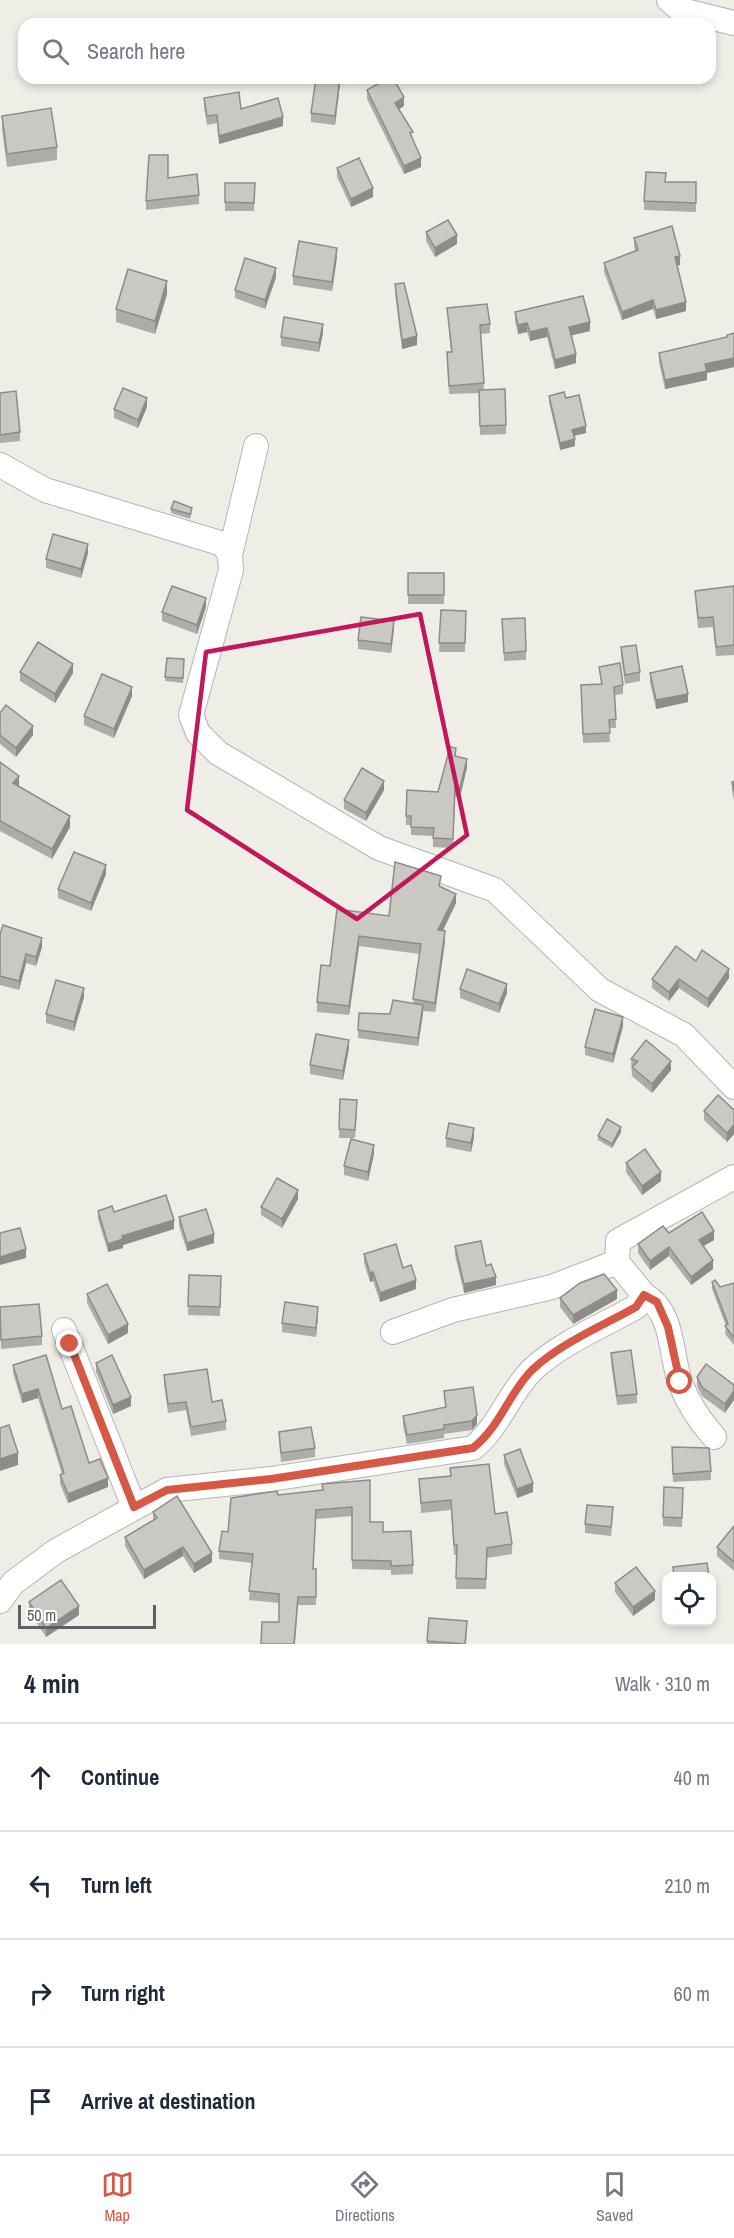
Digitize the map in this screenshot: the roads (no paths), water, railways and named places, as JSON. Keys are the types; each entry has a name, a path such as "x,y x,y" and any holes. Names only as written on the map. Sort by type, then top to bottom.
{"street":[{"path":"669,0 681,10 714,18"},
{"path":"716,19 734,23"},
{"path":"256,446 230,555 231,570 191,715 198,733 218,753 379,848 495,890 600,990 684,1035 734,1087"},
{"path":"0,465 45,490 224,544 230,555"},
{"path":"714,1437 695,1415 680,1382 668,1327 657,1302 644,1295 617,1262 618,1241 734,1177"},
{"path":"393,1332 453,1310 552,1287 617,1262"},
{"path":"0,1601 13,1583 56,1551 167,1490 282,1477 473,1448 487,1437 531,1371 556,1352 636,1307 644,1295"},
{"path":"64,1330 134,1507"}]}
